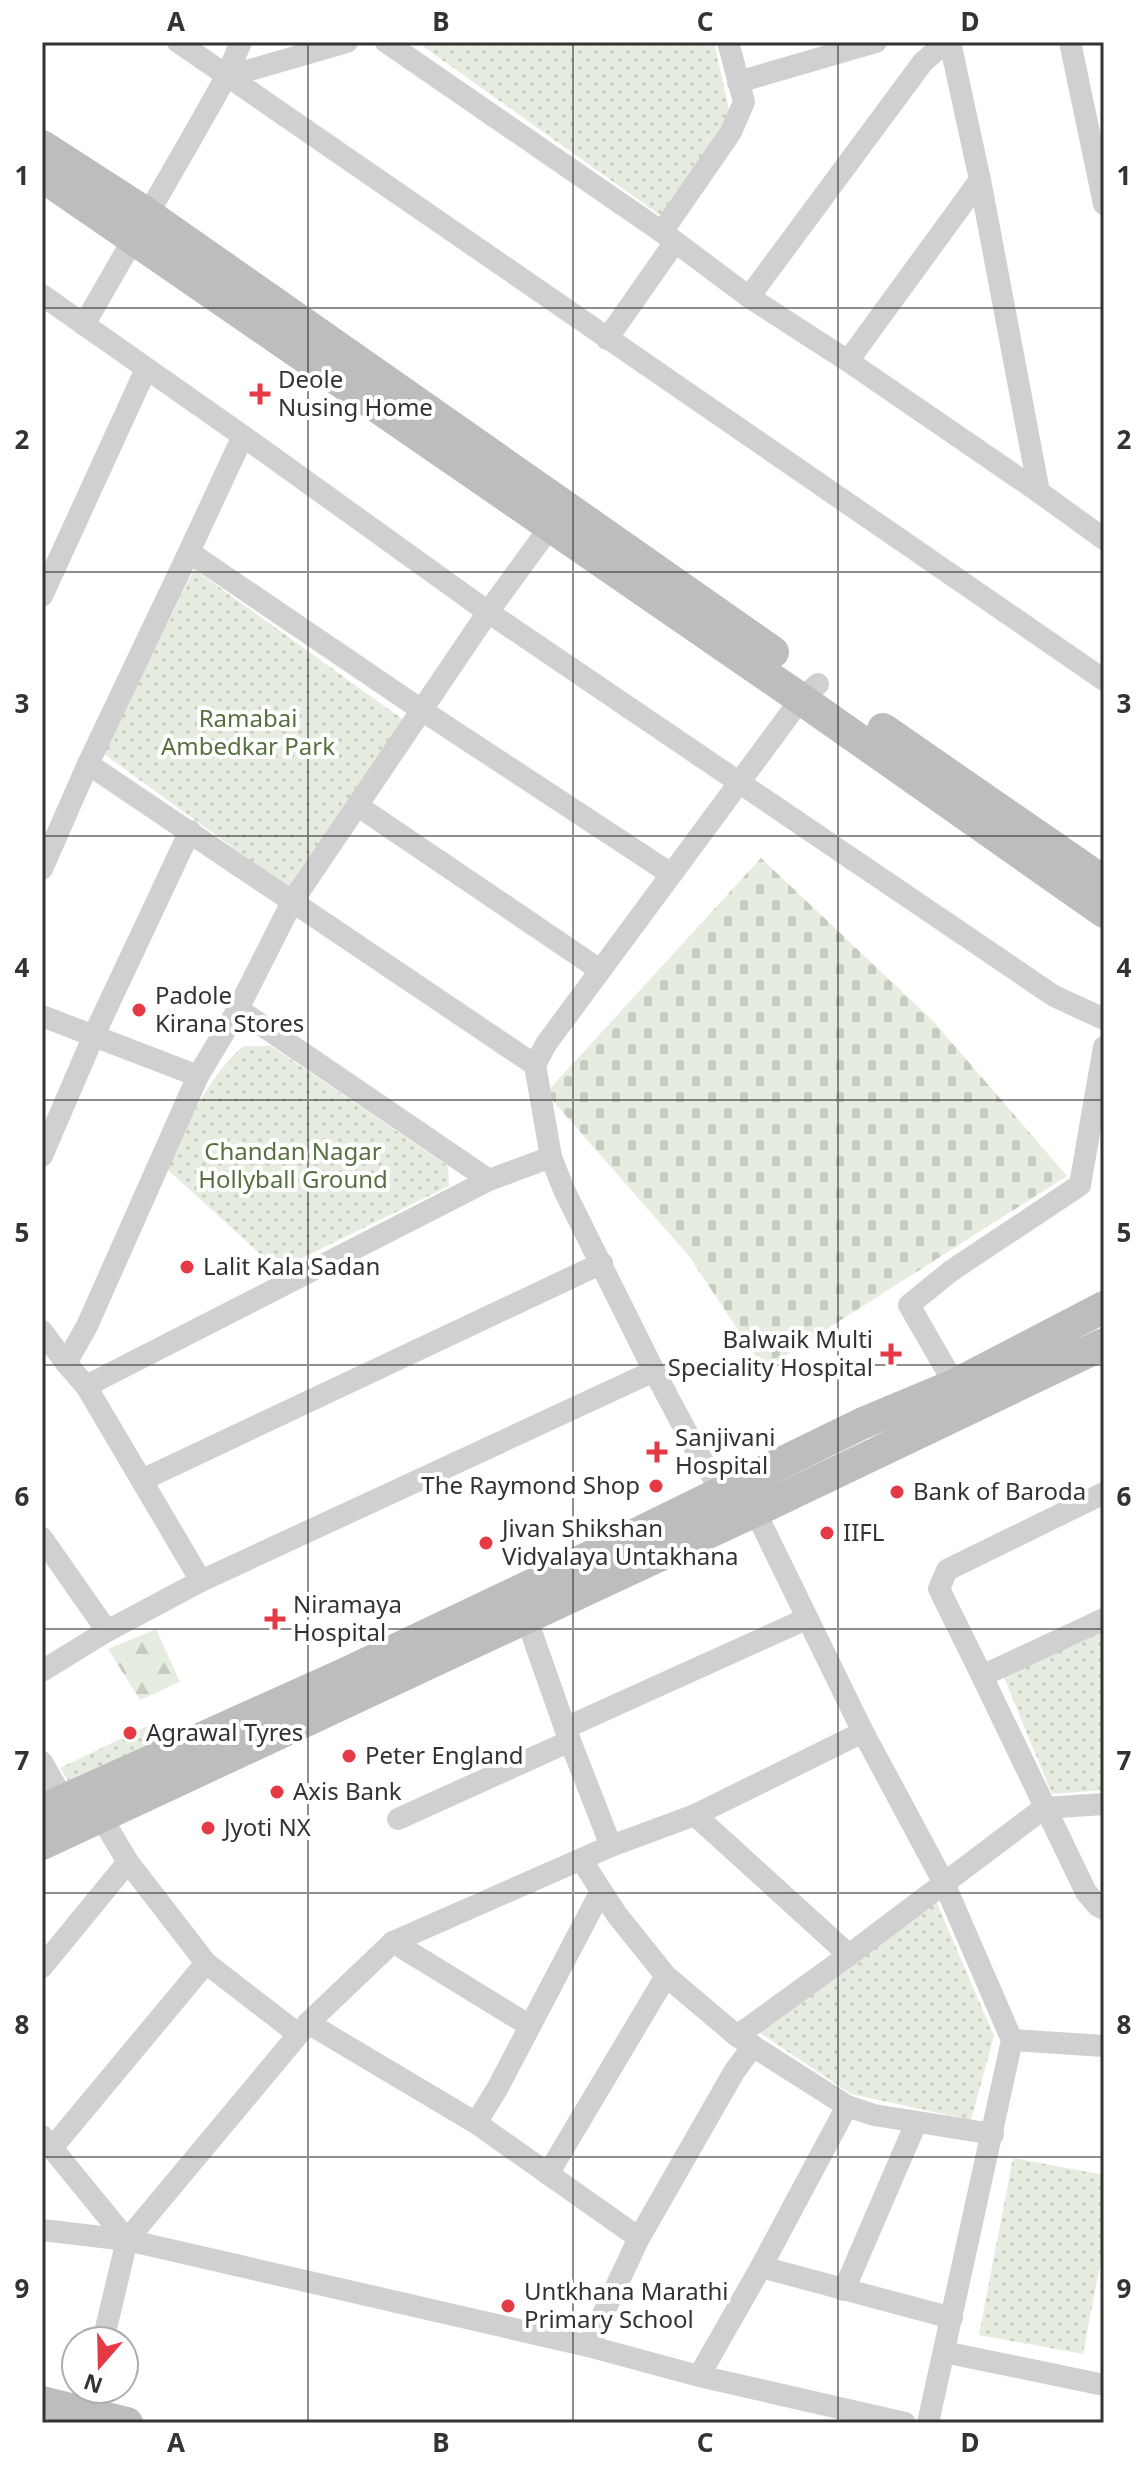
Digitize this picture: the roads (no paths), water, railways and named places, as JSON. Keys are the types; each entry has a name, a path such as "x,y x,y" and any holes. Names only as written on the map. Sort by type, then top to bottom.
{"main road":[{"path":"42,146 141,227 810,691 1104,882"},
{"path":"42,176 141,227"},
{"path":"810,691 1104,912"},
{"path":"42,1844 755,1511 961,1396 1104,1307"},
{"path":"53,1805 372,1661 863,1423 961,1396 1104,1344"},
{"path":"96,2405 127,2423"}],"street":[{"path":"178,42 1104,680"},
{"path":"84,325 226,77 241,42"},
{"path":"226,77 347,42"},
{"path":"386,42 668,237 749,297 848,361 1104,539"},
{"path":"607,339 731,132 744,102 728,42"},
{"path":"738,82 876,42"},
{"path":"749,297 923,62 948,42 980,180 1039,492"},
{"path":"1070,42 1104,204"},
{"path":"848,361 980,180"},
{"path":"42,295 488,612 1054,996 1104,1019"},
{"path":"42,596 146,369"},
{"path":"42,869 88,764 243,436"},
{"path":"66,1363 87,1326 198,1076 238,1009 292,902 488,612 558,516"},
{"path":"189,552 671,874"},
{"path":"810,691 738,782 546,1044 535,1065 551,1157 564,1190 696,1450 722,1492 755,1511 863,1732 944,1883 1012,2040 928,2423"},
{"path":"88,764 535,1065"},
{"path":"358,806 600,970"},
{"path":"42,1156 94,1035 190,831"},
{"path":"238,1009 489,1180"},
{"path":"42,1016 198,1076"},
{"path":"961,1396 909,1305 951,1271 1080,1185 1104,1047"},
{"path":"86,1386 489,1180 551,1157"},
{"path":"142,1480 602,1263"},
{"path":"42,1331 86,1386 201,1581"},
{"path":"42,1671 107,1631 201,1581 654,1371"},
{"path":"1104,1493 947,1570 939,1589 1086,1892 1104,1909"},
{"path":"42,1538 107,1631"},
{"path":"526,1617 611,1846"},
{"path":"398,1819 806,1619"},
{"path":"982,1676 1104,1619"},
{"path":"107,2325 127,2240 303,2028 393,1942 611,1846 695,1815 863,1732"},
{"path":"42,1762 53,1805 101,1817 128,1862 206,1963 303,2028 476,2123 639,2238"},
{"path":"588,2346 639,2238 734,2072 745,2041 849,1955 1044,1808 1104,1804"},
{"path":"695,1815 849,1955"},
{"path":"582,1861 617,1915 666,1976 745,2041 847,2106 874,2115 993,2134"},
{"path":"42,1967 128,1862"},
{"path":"476,2123 601,1891"},
{"path":"393,1942 530,2026"},
{"path":"127,2240 47,2142 206,1963"},
{"path":"548,2174 666,1976"},
{"path":"1012,2040 1104,2046"},
{"path":"699,2376 847,2106"},
{"path":"844,2290 916,2123"},
{"path":"42,2230 127,2240 905,2423"},
{"path":"761,2267 952,2318"},
{"path":"944,2352 1104,2385"}],"place":[{"name":"Deole Nusing Home","path":"260,394"},
{"name":"Padole Kirana Stores","path":"139,1010"},
{"name":"Lalit Kala Sadan","path":"187,1267"},
{"name":"Balwaik Multi Speciality Hospital","path":"891,1354"},
{"name":"Sanjivani Hospital","path":"657,1452"},
{"name":"The Raymond Shop","path":"656,1486"},
{"name":"Bank of Baroda","path":"897,1492"},
{"name":"IIFL","path":"827,1533"},
{"name":"Jivan Shikshan Vidyalaya Untakhana","path":"486,1543"},
{"name":"Niramaya Hospital","path":"275,1619"},
{"name":"Agrawal Tyres","path":"130,1733"},
{"name":"Peter England","path":"349,1756"},
{"name":"Axis Bank","path":"277,1792"},
{"name":"Jyoti NX","path":"208,1828"},
{"name":"Untkhana Marathi Primary School","path":"508,2306"}],"park label":[{"name":"Ramabai Ambedkar Park","path":"248,733"},
{"name":"Chandan Nagar Hollyball Ground","path":"293,1166"}]}
